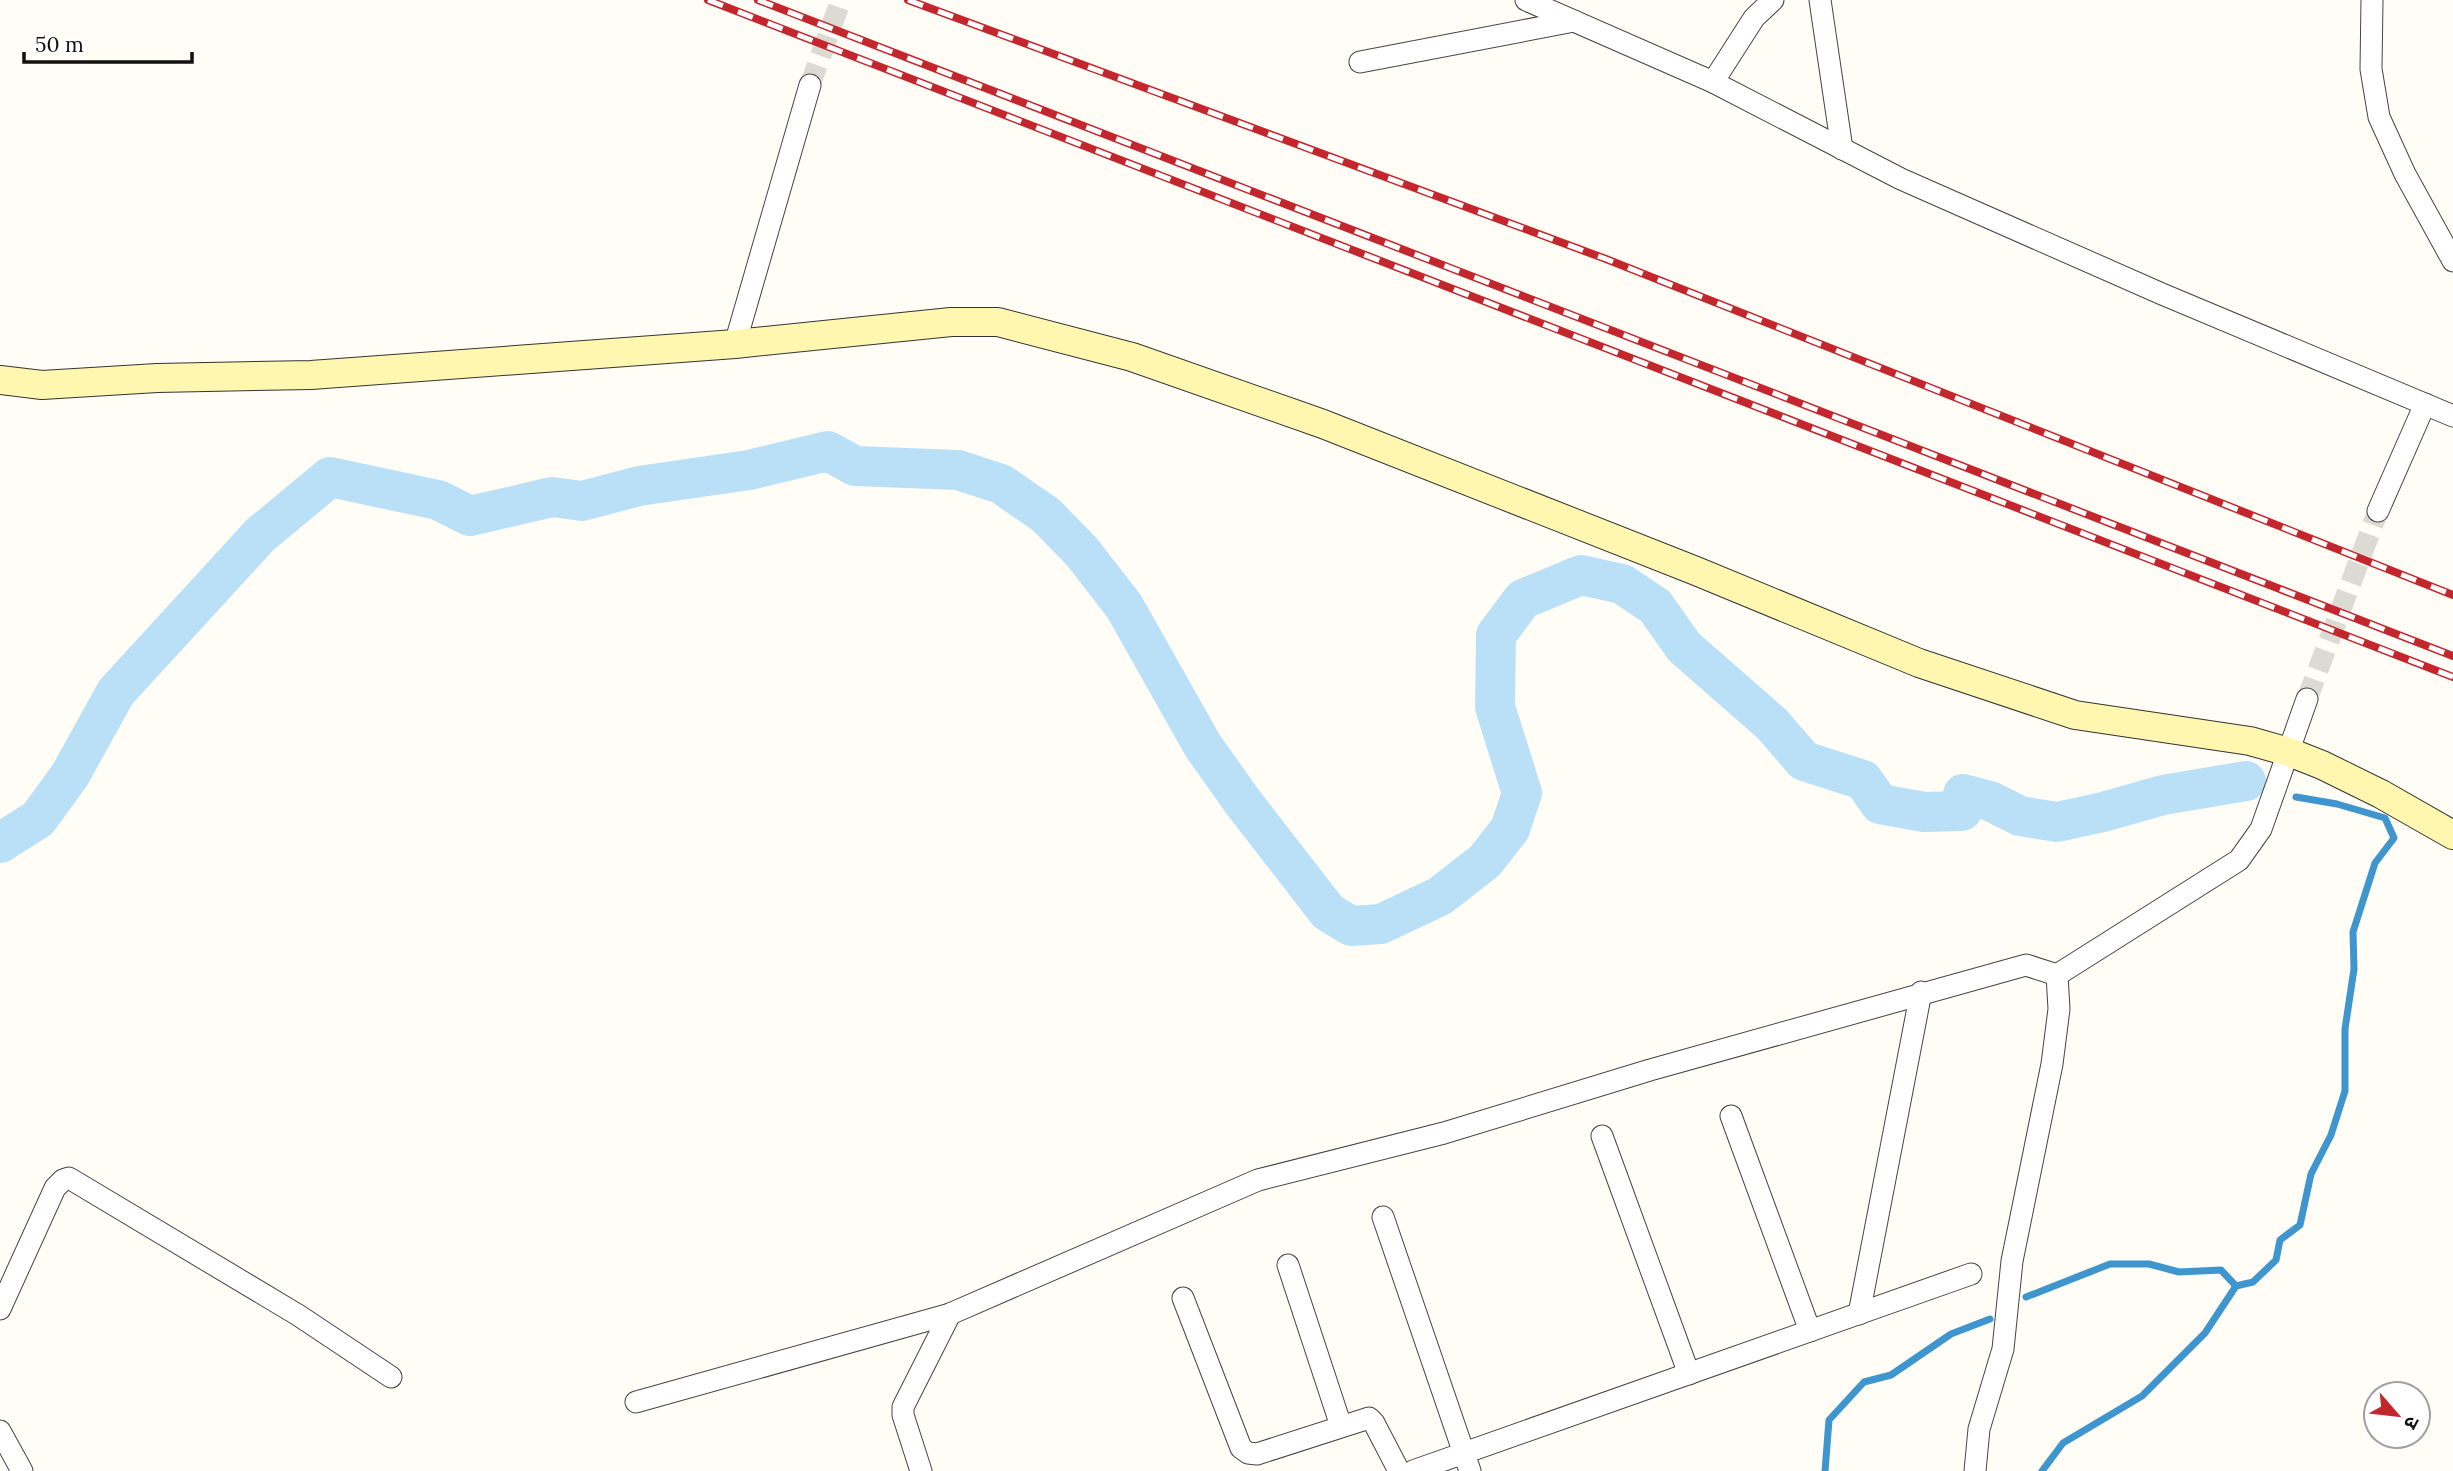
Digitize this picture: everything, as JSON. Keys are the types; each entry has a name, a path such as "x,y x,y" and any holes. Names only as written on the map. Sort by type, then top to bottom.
{"street":[{"path":"1526,0 1713,82 1901,178 2137,283 2453,416"},
{"path":"1713,82 1739,38 1754,18 1773,0"},
{"path":"1820,0 1842,149"},
{"path":"2372,0 2371,69 2379,117 2405,174 2453,261"},
{"path":"1360,62 1574,21"},
{"path":"735,344 810,85"},
{"path":"0,380 42,385 157,378 311,375 735,344 951,322 998,322 1120,354 1323,424 1696,571 1919,663 2076,715 2250,741 2289,752 2381,794 2453,835"},
{"path":"2378,511 2425,404"},
{"path":"2057,975 2239,860 2261,829 2307,699"},
{"path":"636,1402 950,1314 1258,1180 1444,1133 1663,1066 1921,992 2026,965 2057,975"},
{"path":"1975,1471 1979,1429 2003,1349 2012,1261 2052,1064 2059,1009 2057,975"},
{"path":"1859,1314 1921,992"},
{"path":"1731,1116 1810,1331"},
{"path":"1602,1136 1689,1374"},
{"path":"0,1309 55,1188 69,1178 298,1315 391,1377"},
{"path":"1382,1217 1467,1462"},
{"path":"1288,1265 1341,1426"},
{"path":"1413,1471 1467,1462 1689,1374 1971,1274"},
{"path":"1183,1298 1241,1448 1256,1454 1366,1418 1372,1420 1399,1471"},
{"path":"921,1471 903,1415 903,1407 950,1314"},
{"path":"0,1431 22,1471"}],"waterway":[{"path":"0,843 38,819 70,775 116,692 260,535 330,477 438,500 470,516 552,497 582,501 639,486 749,470 828,451 855,466 958,470 1001,484 1046,515 1082,552 1124,606 1203,746 1242,801 1328,912 1351,926 1381,924 1440,896 1485,861 1510,829 1522,793 1495,707 1496,635 1523,599 1581,575 1622,584 1655,606 1684,647 1772,724 1804,761 1863,780 1880,804 1924,812 1962,811 1963,794 1990,801 2020,816 2057,822 2163,795 2246,781"},
{"path":"2026,1297 2110,1264 2149,1264 2179,1272 2221,1270 2236,1286 2253,1282 2276,1260 2280,1240 2300,1225 2311,1174 2331,1135 2345,1091 2345,1029 2354,969 2353,932 2375,863 2394,838 2385,818 2337,804 2296,797"},
{"path":"2042,1471 2063,1443 2142,1396 2205,1333 2236,1286"},
{"path":"1825,1471 1829,1420 1864,1382 1891,1375 1951,1334 1990,1319"}],"tunnel":[{"path":"810,85 841,0"},
{"path":"2307,699 2378,511"}],"railway":[{"path":"708,0 2453,677"},
{"path":"758,0 2453,656"},
{"path":"908,0 1606,259 2453,595"}]}
